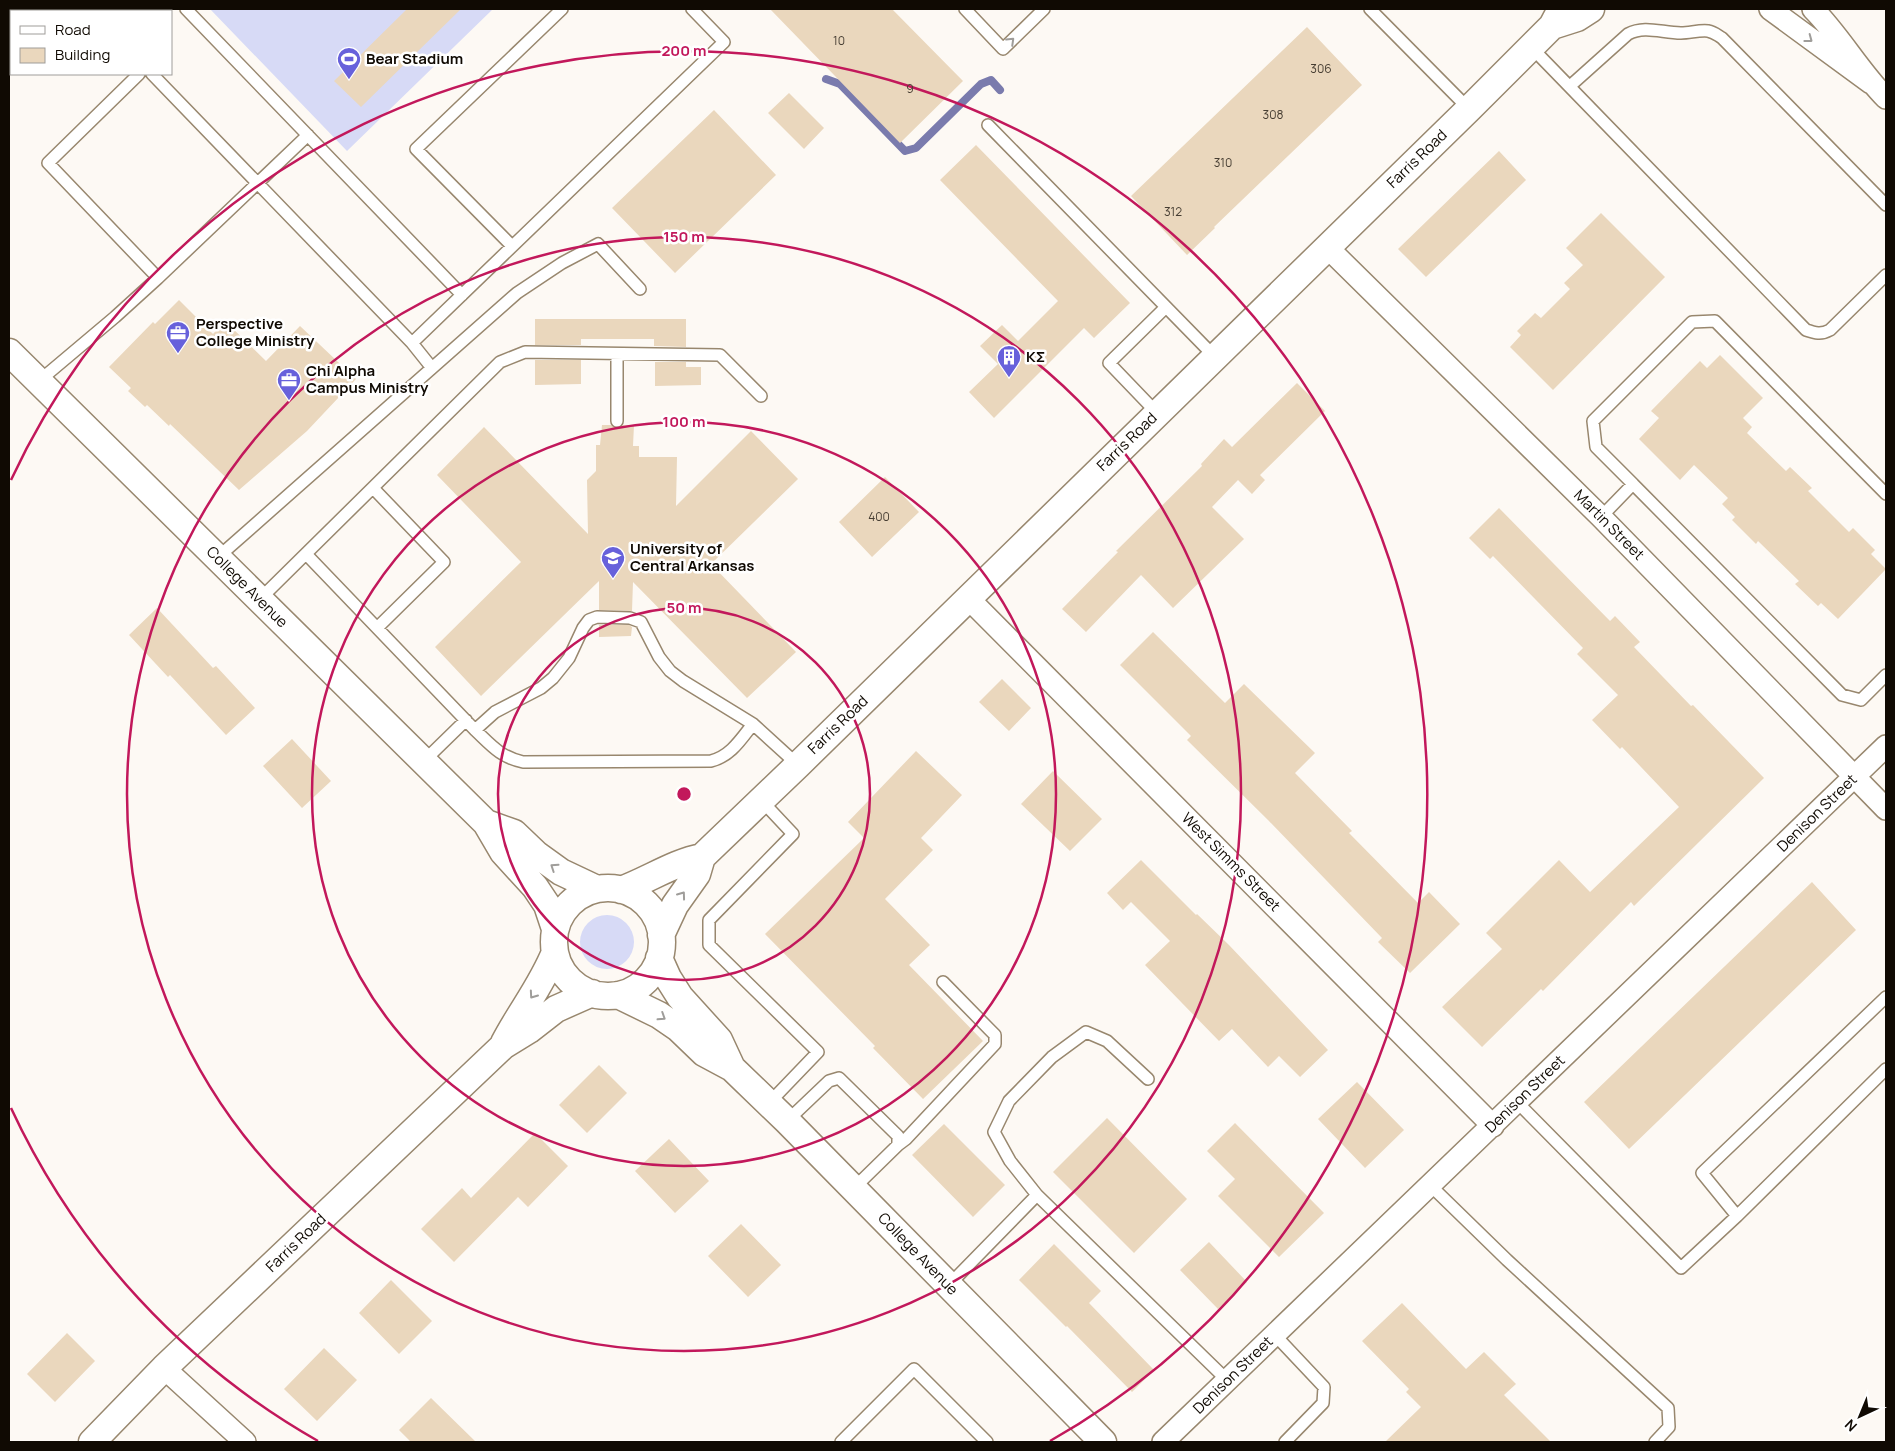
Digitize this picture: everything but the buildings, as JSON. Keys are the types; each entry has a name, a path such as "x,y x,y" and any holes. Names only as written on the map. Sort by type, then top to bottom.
{"street":[{"name":"Farris Road","path":"660,946 675,905 697,874 702,856 798,765 1215,357 1531,47 1557,18 1577,18 1591,9"},
{"path":"1770,9 1871,83 1886,98"},
{"path":"1823,12 1871,83"},
{"name":"Martin Street","path":"1327,247 1601,517 1886,809"},
{"name":"College Avenue","path":"9,352 486,823 503,852 535,887 547,905 555,940"},
{"name":"West Simms Street","path":"968,598 1493,1126"},
{"name":"Denison Street","path":"1164,1442 1886,746"},
{"name":"College Avenue","path":"486,823 514,833 536,854 561,872 609,890"},
{"name":"Farris Road","path":"609,890 644,881 685,860 702,856"},
{"path":"609,890 628,892 641,900 652,911 659,924 660,946 654,969 645,981 633,990 618,995 602,996 575,984 564,973 557,959 555,940 561,915 570,903 583,894 609,890"},
{"name":"Farris Road","path":"503,1046 517,1018 538,989 555,940"},
{"name":"College Avenue","path":"660,946 668,978 680,997 719,1040 732,1068"},
{"name":"Farris Road","path":"92,1442 164,1368 503,1046 529,1030 556,1008 592,993"},
{"name":"College Avenue","path":"618,995 659,1015 678,1028 704,1053 732,1068 769,1102 1103,1442"},
{"path":"164,1368 245,1442"}],"lane":[{"path":"186,9 462,296"},
{"path":"512,246 416,149 562,9"},
{"path":"412,343 724,42 692,9"},
{"path":"965,9 1003,49 1044,9"},
{"path":"1370,9 1468,109"},
{"path":"1570,86 1628,34 1635,30 1643,29 1680,33 1707,31 1714,33 1722,38 1886,205"},
{"path":"1531,47 1806,330 1816,333 1824,333 1830,330 1886,275"},
{"path":"138,75 48,163 158,278"},
{"path":"153,75 412,343 432,368"},
{"path":"988,125 1215,357"},
{"path":"39,382 158,278 308,135"},
{"path":"217,558 517,293 562,263 598,244 640,289"},
{"path":"1157,413 1109,363 1166,307"},
{"path":"1886,494 1715,321 1692,322 1593,421 1596,447 1842,695 1861,700 1886,675"},
{"path":"259,600 500,362 525,352 720,355 761,396"},
{"path":"617,354 617,421"},
{"path":"1601,517 1633,484"},
{"path":"373,488 444,562 378,628"},
{"path":"306,554 475,730 495,750 508,758 523,762 711,761 721,758 730,752 753,724"},
{"path":"475,730 495,712 540,688 553,678 569,658 583,628 589,620 597,617 630,618 641,622 659,657 670,671 753,724 798,765"},
{"path":"424,761 466,720"},
{"path":"760,800 793,834 710,920 709,945 818,1052 769,1102"},
{"path":"854,1188 906,1139 995,1044 995,1035 944,982"},
{"path":"1737,1216 1702,1173 1886,997"},
{"path":"1148,1079 1107,1041 1086,1032 1052,1057 1009,1101 994,1132 1010,1162 1037,1196 1228,1381"},
{"path":"1517,1102 1681,1268 1737,1216 1886,1068"},
{"path":"787,1121 829,1081 839,1078 898,1136 898,1145"},
{"path":"1431,1186 1507,1260 1668,1408 1669,1427 1655,1442"},
{"path":"949,1286 1037,1196"},
{"path":"1275,1335 1324,1387 1323,1403 1285,1442"},
{"path":"841,1442 914,1369 987,1442"}],"shaded area":[{"name":"Bear Stadium","path":"210,9 493,9 347,151"},
{"path":"602,915 612,915 622,919 630,927 634,942 630,957 622,965 612,969 602,969 592,965 584,957 580,947 580,937 584,927 592,919"}],"waterway":[{"path":"826,79 840,84 905,151 916,148 981,84 991,80 1000,90"}],"place":[{"name":"Bear Stadium","path":"349,80"},
{"name":"Perspective College Ministry","path":"178,354"},
{"name":"KΣ","path":"1009,378"},
{"name":"Chi Alpha Campus Ministry","path":"289,401"},
{"name":"University of Central Arkansas","path":"613,579"}]}
